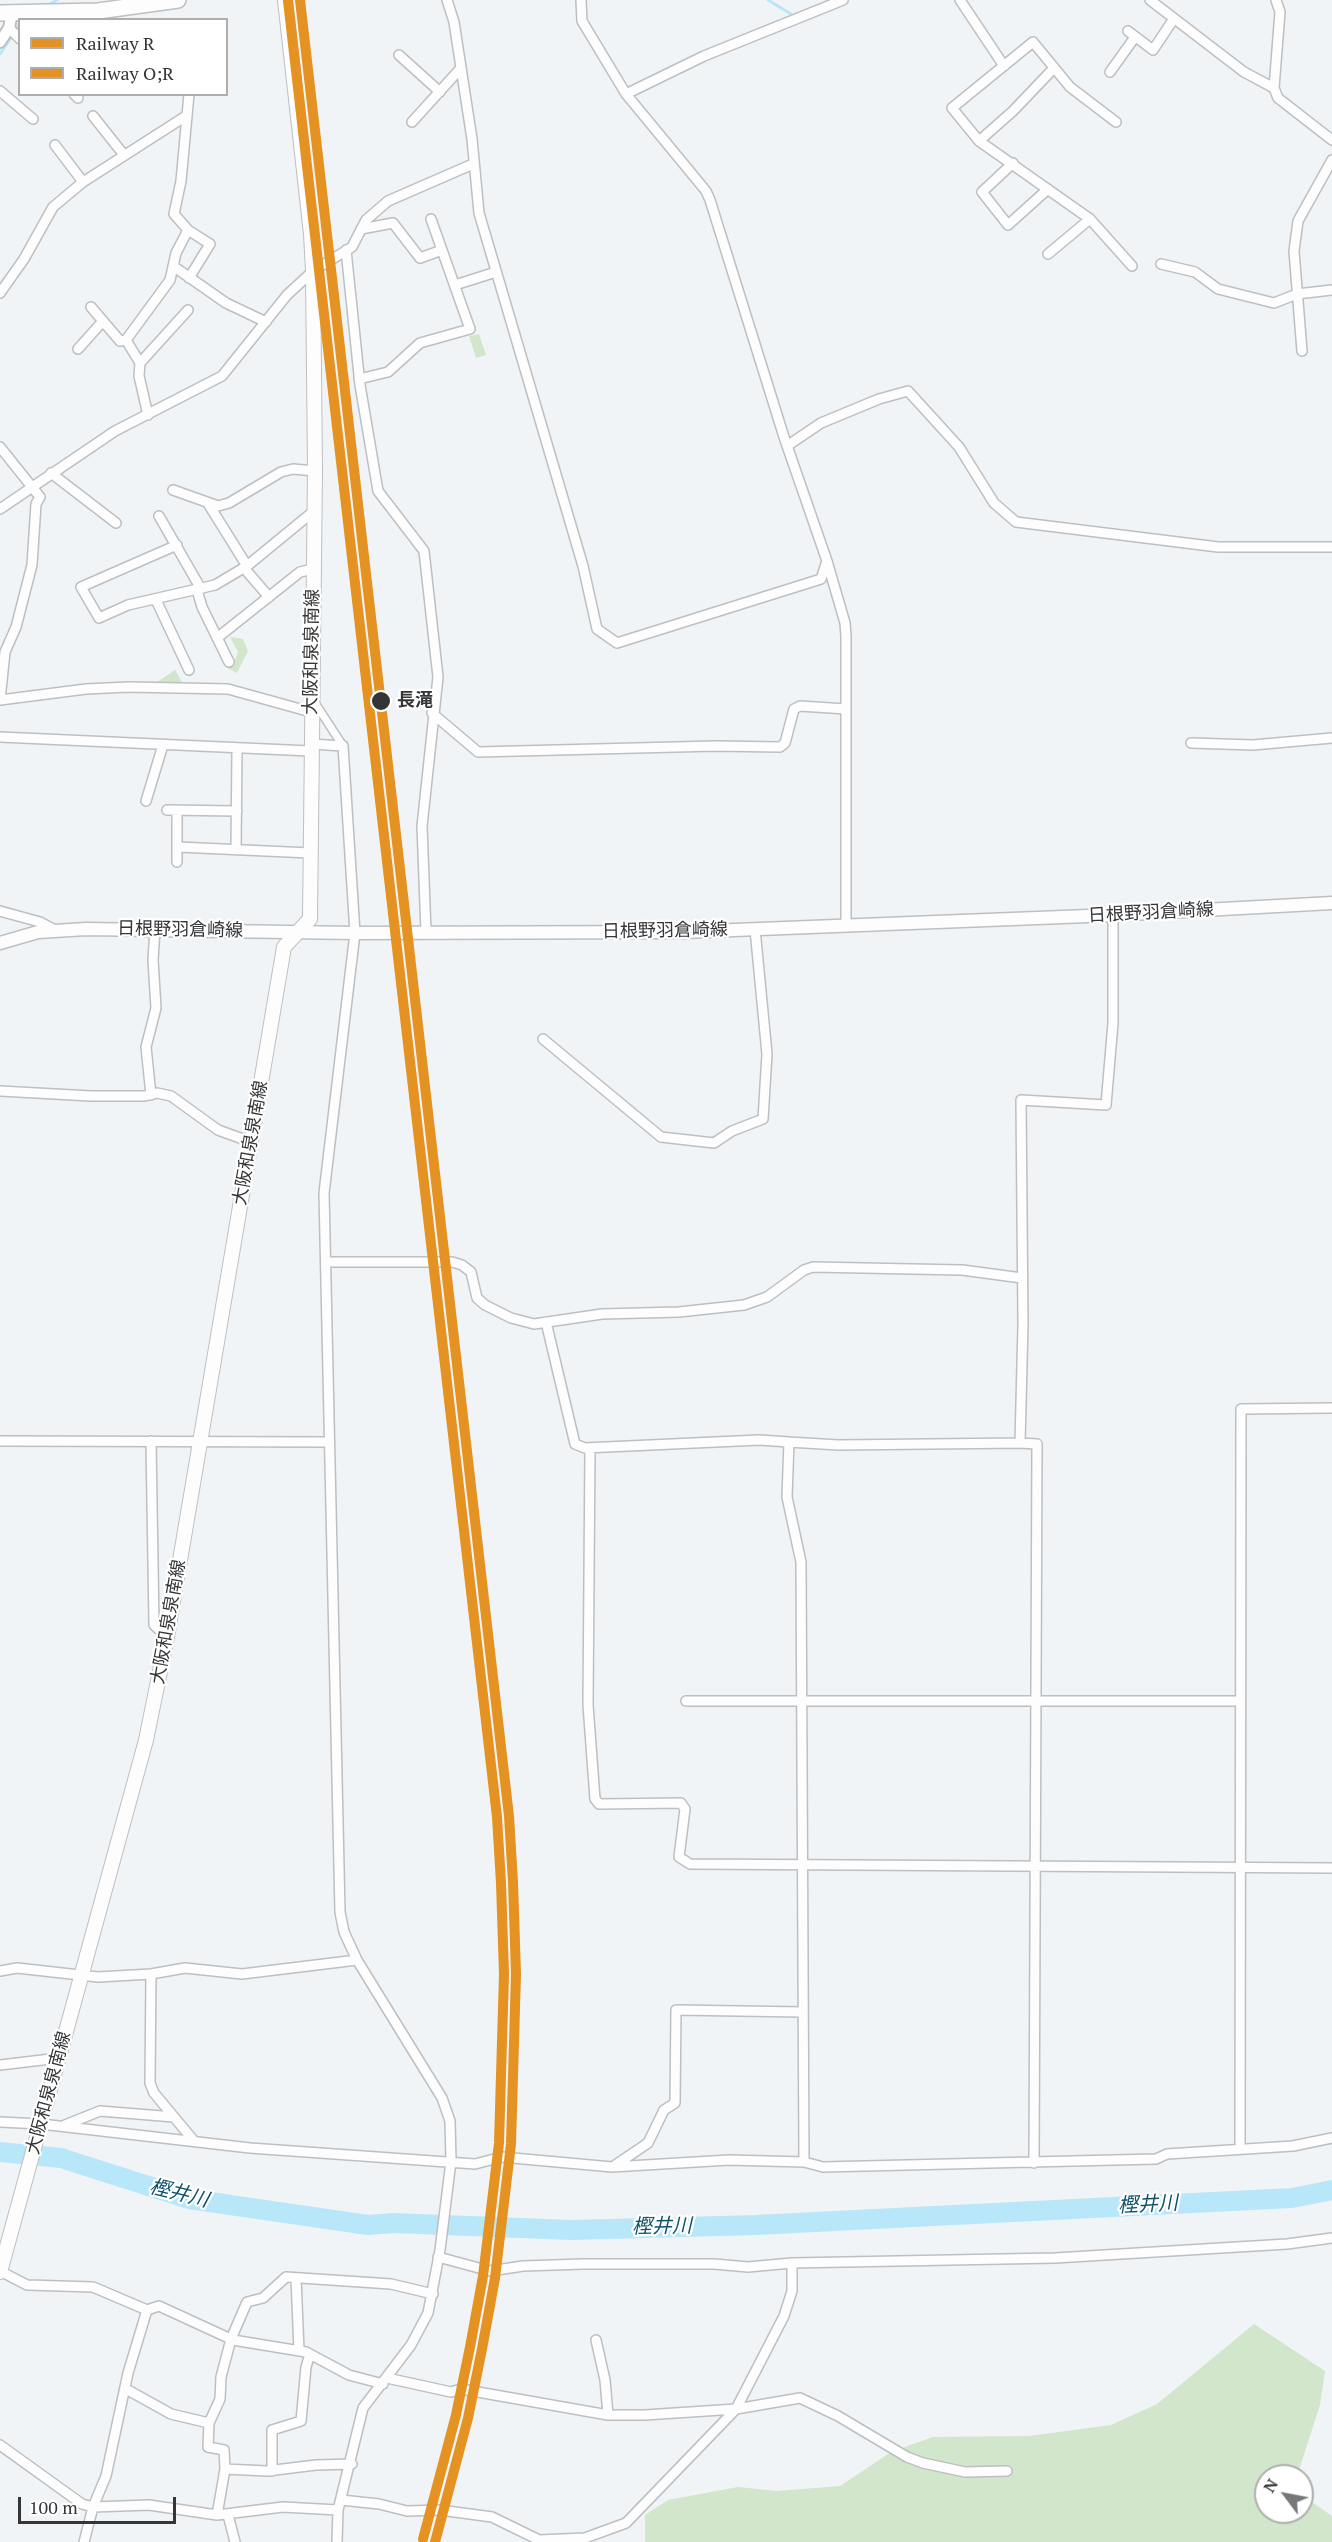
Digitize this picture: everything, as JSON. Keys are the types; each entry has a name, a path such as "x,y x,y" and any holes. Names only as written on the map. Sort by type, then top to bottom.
{"highway":[{"path":"7,18 98,11 178,0"}],"main road":[{"name":"大阪和泉泉南線","path":"0,2271 142,1754 167,1637 284,947 310,919 310,748 315,471 313,271 311,234 285,0"},
{"name":"日根野羽倉崎線","path":"0,943 55,930 155,929 355,933 755,929 1113,915 1332,903"}],"street":[{"path":"447,0 454,22 479,213 583,566 597,629 617,643 821,579 827,561"},
{"path":"581,0 582,21 626,94 706,191 710,200 845,623 846,926"},
{"path":"626,94 704,56 841,0"},
{"path":"960,0 1004,66"},
{"path":"1150,0 1173,20 1244,72 1274,88"},
{"path":"1276,0 1280,12 1274,88 1278,98 1332,140"},
{"path":"7,18 18,36"},
{"path":"0,42 7,18"},
{"path":"1110,72 1132,34 1153,50 1173,20"},
{"path":"1116,122 1070,87 1033,42 952,108 979,141 1090,219 1132,266"},
{"path":"399,55 440,92"},
{"path":"979,141 1013,111 1054,68"},
{"path":"412,122 460,69"},
{"path":"0,91 33,119"},
{"path":"189,96 181,181 174,214 188,230 210,244 189,278"},
{"path":"93,116 124,155"},
{"path":"0,292 24,260 53,207 83,182 186,116"},
{"path":"55,146 83,182"},
{"path":"1302,351 1294,251 1298,221 1332,160"},
{"path":"1013,163 982,192 1008,225 1048,189"},
{"path":"0,509 32,485 115,431 222,376 287,295 313,271 352,247 366,220 387,201 473,164"},
{"path":"359,379 388,372 420,343 470,329 431,219"},
{"path":"1048,254 1090,219"},
{"path":"361,229 393,223 420,258 442,250"},
{"path":"126,340 170,280 176,252 188,230"},
{"path":"346,250 359,379 378,491 424,551 438,677 432,713 422,826 426,932"},
{"path":"1161,264 1195,272 1218,289 1274,303 1297,294 1332,290"},
{"path":"173,266 226,303 266,322"},
{"path":"455,285 496,272"},
{"path":"91,307 120,340 126,340"},
{"path":"140,363 188,310"},
{"path":"78,349 103,321"},
{"path":"126,340 140,363 139,376 148,414"},
{"path":"787,446 821,423 879,399 908,391 959,447 994,503 1016,522 1218,547 1332,547"},
{"path":"0,447 40,497 36,504 32,565 16,627 6,652 0,700 117,687 228,689 311,705 343,746 355,933 324,1192 340,1912 344,1932 357,1960 442,2098 450,2121 451,2164 433,2294 419,2332 363,2408 340,2505 337,2542"},
{"path":"173,490 209,505 229,503 281,472 292,469 315,471"},
{"path":"51,473 116,523"},
{"path":"209,505 245,567 269,597"},
{"path":"177,544 81,587 99,618 128,605 215,585 245,567 314,511"},
{"path":"159,516 177,544 199,590 201,607 229,662"},
{"path":"217,638 300,572 313,569"},
{"path":"156,600 189,670"},
{"path":"432,713 478,752 716,746 780,747 785,743 795,709 800,706 846,709"},
{"path":"0,737 237,748 343,746"},
{"path":"1191,743 1253,745 1332,738"},
{"path":"146,801 163,745"},
{"path":"236,850 237,748"},
{"path":"167,810 177,812 237,811"},
{"path":"177,812 177,862"},
{"path":"177,847 310,853"},
{"path":"0,911 40,922 55,930"},
{"path":"1020,1443 1021,1100 1106,1105 1113,1023 1113,915"},
{"path":"151,1095 146,1047 156,1008 153,960 155,929"},
{"path":"543,1039 661,1137 714,1143 732,1131 763,1119 767,1054 755,929"},
{"path":"0,1091 91,1096 171,1096 218,1130 251,1142"},
{"path":"326,1262 452,1262 471,1272 477,1298 485,1305 511,1318 534,1324 602,1314 679,1312 744,1305 767,1297 813,1267 962,1270 1022,1278"},
{"path":"546,1322 575,1444 590,1448 759,1440 838,1445 1037,1444 1034,2163"},
{"path":"1240,2149 1241,1409 1332,1408"},
{"path":"0,1441 329,1442"},
{"path":"151,1441 154,1625 167,1637"},
{"path":"789,1442 787,1497 801,1562 804,2162"},
{"path":"590,1448 588,1706 594,1799 598,1804 681,1803 685,1809 679,1857 690,1864 1036,1868 1332,1868"},
{"path":"686,1701 800,1699 1240,1701"},
{"path":"0,1971 18,1968 81,1975 151,1974 185,1968 242,1974 357,1960"},
{"path":"151,1974 150,2083 154,2093 194,2141"},
{"path":"612,2168 648,2143 664,2110 675,2103 676,2010 802,2012"},
{"path":"0,2065 59,2058"},
{"path":"63,2126 100,2111 174,2117"},
{"path":"0,2122 40,2128 63,2126 250,2148 451,2164 475,2164 502,2157 612,2168 729,2160 804,2162 823,2167 1156,2159 1167,2154 1293,2146 1332,2138"},
{"path":"439,2254 490,2271 523,2266 583,2264 714,2264 748,2267 792,2263 1055,2258 1287,2244 1332,2238"},
{"path":"0,2445 82,2504 93,2507 149,2505 228,2515 284,2507 340,2505 407,2511 446,2511 492,2517 539,2540 585,2538 626,2523 736,2409 784,2316 792,2291 792,2263"},
{"path":"0,2271 27,2284 93,2287 147,2310 159,2306 231,2339 246,2344 310,2354 349,2375 451,2392 461,2388 608,2415 736,2409 800,2398 838,2416 907,2457 923,2463 965,2472 1007,2471"},
{"path":"217,2514 225,2469 224,2450 208,2447 209,2423 220,2399 221,2377 231,2339 247,2302 263,2298 286,2277 391,2284 433,2294"},
{"path":"296,2278 299,2351"},
{"path":"84,2542 93,2507 106,2476 147,2310"},
{"path":"596,2340 605,2380 608,2415"},
{"path":"272,2471 272,2430 301,2421 306,2367 310,2354"},
{"path":"126,2389 171,2414 209,2423"},
{"path":"225,2469 272,2471 316,2465 351,2464"},
{"path":"228,2515 235,2542"}],"green space":[{"path":"479,334 486,355 476,358 469,336"},
{"path":"230,637 243,639 248,651 237,673 227,668 233,665 238,652"},
{"path":"175,670 183,684 154,684"},
{"path":"1254,2324 1325,2371 1320,2405 1301,2464 1254,2464 1254,2524 1314,2524 1314,2503 1332,2516 1332,2542 645,2542 645,2515 668,2500 738,2487 777,2491 840,2486 891,2452 933,2437 1029,2436 1111,2425 1157,2404"}],"waterway":[{"path":"45,7 57,0"},
{"path":"768,0 791,14"},
{"path":"0,54 18,27"},
{"name":"樫井川","path":"0,2152 61,2158 189,2199 368,2225 393,2223 572,2230 756,2225 1292,2198 1332,2190"}],"rail line":[{"name":"R","path":"300,0 509,1816 513,1882 516,1974 511,2144 495,2278 482,2349 468,2418 435,2542"},
{"name":"O;R","path":"288,1 497,1817 501,1883 504,1974 499,2143 483,2276 470,2347 456,2415 423,2539"}],"place":[{"name":"長滝","path":"381,701"}]}
